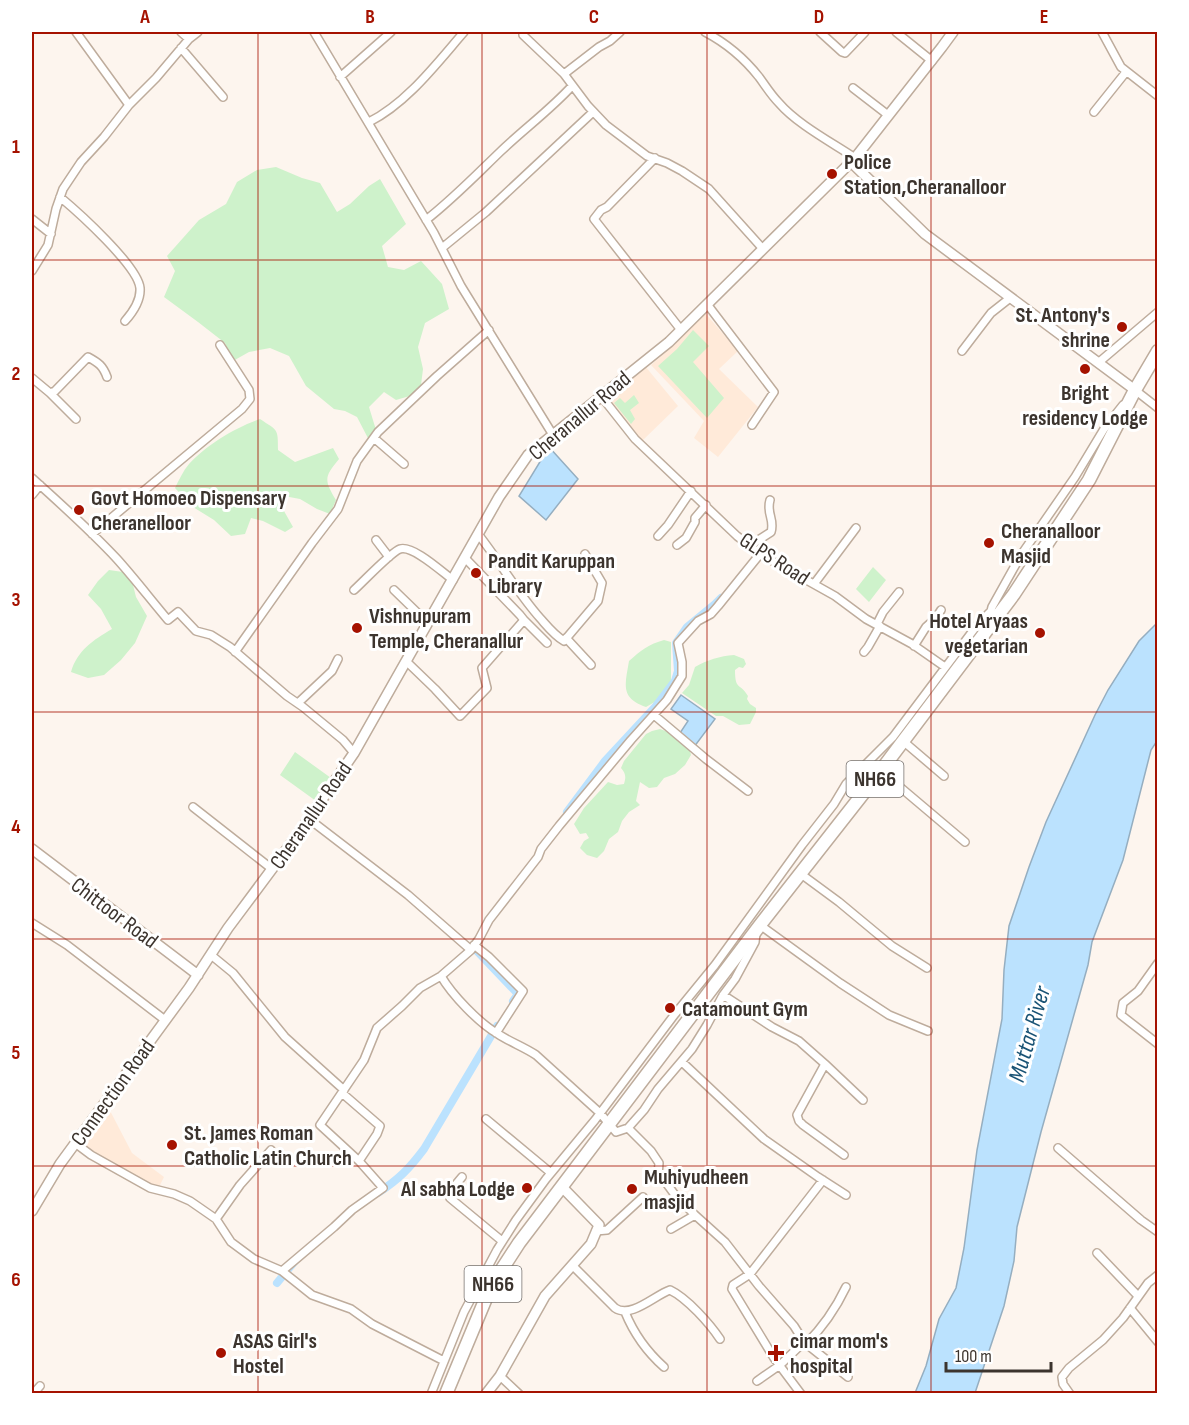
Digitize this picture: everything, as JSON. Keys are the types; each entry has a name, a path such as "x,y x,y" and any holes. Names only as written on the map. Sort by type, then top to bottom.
{"highway":[{"name":"NH66","path":"446,1394 491,1286 519,1243 1014,594 1089,480 1135,390 1158,351"}],"main road":[{"name":"Cheranallur Road","path":"198,975 228,928 309,819 354,753 478,534 528,455 669,342 853,160 953,32"},
{"path":"853,160 925,234 1135,390"},
{"name":"Chittoor Road","path":"32,849 198,975"},
{"name":"Connection Road","path":"32,1211 60,1164 198,975"},
{"path":"486,1394 500,1376 545,1296 591,1244 596,1231 598,1225 562,1187"}],"street":[{"path":"76,32 129,105"},
{"path":"181,32 189,39"},
{"path":"32,271 48,245 63,189 81,162 129,105 198,32"},
{"path":"314,32 426,220 461,286 553,435"},
{"path":"340,77 391,32"},
{"path":"369,122 383,115 412,89 464,32"},
{"path":"523,32 523,35 564,74 606,125 647,156 682,171 709,189 763,249"},
{"path":"564,74 621,32"},
{"path":"705,32 719,39 736,53 757,74 779,104 795,118 853,160"},
{"path":"820,32 845,53 865,32"},
{"path":"896,32 932,61"},
{"path":"1102,32 1120,67 1158,96"},
{"path":"181,48 224,97"},
{"path":"1094,112 1126,72"},
{"path":"426,220 558,102 572,86"},
{"path":"853,88 888,116"},
{"path":"442,248 486,213 593,112"},
{"path":"654,158 594,219 681,330"},
{"path":"60,197 80,214 128,264 140,285 140,299 125,321"},
{"path":"32,219 51,234"},
{"path":"962,351 991,313 1010,298"},
{"path":"707,304 774,392 752,425"},
{"path":"1098,363 1158,312"},
{"path":"235,652 338,509 357,461 378,432 437,375 489,330"},
{"path":"93,534 242,409 250,399 249,390 220,345"},
{"path":"50,393 55,391 88,357 99,363 106,377"},
{"path":"32,378 76,419"},
{"path":"431,1394 464,1312 502,1241 516,1220 715,965 834,804 846,784 893,737 978,624 991,611 1021,555 1075,477 1104,429 1135,390 1158,408"},
{"name":"GLPS Road","path":"601,396 636,439 756,551 835,596 866,619 914,646 945,667"},
{"path":"374,438 404,464"},
{"path":"32,478 93,534 140,585 147,597 168,620 178,612 196,631 211,635 235,652 343,740 354,753"},
{"path":"32,495 40,485"},
{"path":"658,536 691,491"},
{"path":"284,1273 352,1210 383,1188 359,1161 320,1125 364,1060 377,1028 420,988 441,976 480,939 489,920 538,857 541,849 667,700 682,676 678,643 698,621 711,614 718,606 771,532 773,526 768,508 770,500"},
{"path":"677,545 686,538 695,518 706,505"},
{"path":"814,584 856,528"},
{"path":"478,534 523,599 555,635 564,641 598,601 602,583 585,554"},
{"path":"376,540 389,557"},
{"path":"354,590 389,557 401,549 417,553 453,580"},
{"path":"465,558 547,643"},
{"path":"394,590 428,623"},
{"path":"864,652 883,612 899,592"},
{"path":"914,646 926,627 941,610"},
{"path":"407,662 460,716 487,688 482,668 524,620"},
{"path":"566,638 591,665"},
{"path":"298,703 332,671 338,659"},
{"path":"654,715 748,791"},
{"path":"903,741 944,776"},
{"path":"881,771 965,842"},
{"path":"193,807 272,868"},
{"path":"309,819 472,947 489,957 523,991 494,1032"},
{"path":"801,874 892,946 927,968"},
{"path":"32,923 67,945 165,1020"},
{"path":"441,976 469,1009 494,1032 536,1055 600,1113 616,1132 628,1128 692,1049 723,995 735,979 755,942 759,928 890,1015 928,1031"},
{"path":"211,955 233,973 285,1037 380,1126 359,1161"},
{"path":"1158,963 1138,991 1123,1003 1121,1015 1158,1044"},
{"path":"723,995 772,1027 799,1041 863,1100"},
{"path":"682,1062 764,1139 846,1195"},
{"path":"825,1064 797,1115 803,1125 844,1155"},
{"path":"486,1119 551,1173"},
{"path":"628,1128 651,1151 659,1163 658,1176 651,1182"},
{"path":"75,1143 91,1155 150,1188 190,1201 216,1219 231,1242 254,1259 284,1273 312,1295 351,1309 372,1324 444,1361"},
{"path":"1058,1148 1141,1220 1157,1231"},
{"path":"216,1219 240,1185 271,1150"},
{"path":"658,1176 695,1215 725,1242 794,1326 805,1343 848,1377"},
{"path":"462,1177 452,1189 450,1198 502,1241"},
{"path":"801,1394 733,1292 733,1285 750,1274 823,1180"},
{"path":"596,1231 607,1230 643,1197"},
{"path":"671,1229 695,1215"},
{"path":"1097,1253 1138,1296"},
{"path":"572,1265 621,1312 637,1308 670,1290 694,1309 720,1339"},
{"path":"1070,1394 1063,1384 1062,1377 1069,1368 1103,1340 1148,1283 1158,1275"},
{"path":"757,1382 816,1335 833,1312 846,1287"},
{"path":"1130,1308 1158,1342"},
{"path":"625,1312 631,1326 650,1355 664,1367"},
{"path":"500,1376 519,1394"},
{"path":"33,1394 40,1386"}],"shaded area":[{"path":"705,313 738,351 719,369 758,407 718,457 694,438 704,421 651,365"},
{"path":"645,366 678,406 642,441 606,397"},
{"path":"106,1103 132,1153 164,1177 159,1187 135,1179 80,1144"}],"green space":[{"path":"276,167 320,183 337,212 380,179 406,224 382,246 388,267 404,270 421,261 442,284 449,309 425,323 418,347 423,369 420,393 396,400 384,392 369,407 376,430 370,442 357,417 334,409 306,386 289,356 270,348 249,352 233,361 225,343 164,297 175,271 167,256 199,220 226,204 237,182 257,170"},
{"path":"693,330 709,346 693,362 724,398 707,418 658,366"},
{"path":"634,395 639,403 630,410 635,419 631,424 614,403 620,398 625,403"},
{"path":"260,419 276,431 278,450 295,462 333,448 339,459 327,479 336,500 330,514 300,499 284,496 284,511 293,527 285,532 251,518 245,534 231,536 214,520 193,507 175,488 187,467 204,450 231,432"},
{"path":"873,567 886,580 869,602 856,589"},
{"path":"109,570 130,573 136,597 147,616 135,643 121,660 104,675 88,678 71,672 82,652 98,637 112,629 101,609 88,595"},
{"path":"664,640 671,642 671,680 660,699 646,707 632,699 626,690 629,661 645,648"},
{"path":"734,655 744,659 746,664 743,668 739,667 735,670 735,677 737,684 748,696 750,704 756,708 750,724 739,725 723,716 716,716 682,693 689,685 695,667 704,662"},
{"path":"660,729 671,733 690,751 691,755 685,765 675,774 664,778 657,787 649,788 640,782 636,801 640,805 629,812 618,832 609,839 604,851 597,858 587,855 580,848 589,838 586,833 580,834 574,824 584,808 608,782 617,785 624,784 625,776 621,768 624,761 646,734"},
{"path":"295,752 331,778 316,801 280,775"}],"water":[{"path":"549,447 578,479 546,520 519,496"},
{"name":"Muttar River","path":"1157,623 1157,741 1151,750 1123,860 1092,942 1088,965 1017,1227 1014,1261 1004,1306 975,1393 915,1393 926,1366 939,1319 956,1288 964,1248 977,1150 1002,1019 1009,926 1046,822 1095,715 1139,641"},
{"path":"681,695 715,719 694,747 678,736 688,721 671,709"}],"waterway":[{"path":"567,812 605,761 656,706 675,681 678,671 676,643 687,627 721,598"},
{"path":"476,950 518,994 513,1001"},
{"path":"378,1193 403,1173 424,1149 497,1026"},
{"path":"277,1283 295,1261"}],"place":[{"name":"Police Station,Cheranalloor","path":"832,174"},
{"name":"St. Antony's shrine","path":"1122,327"},
{"name":"Bright residency Lodge","path":"1085,369"},
{"name":"Govt Homoeo Dispensary Cheranelloor","path":"79,510"},
{"name":"Cheranalloor Masjid","path":"989,543"},
{"name":"Pandit Karuppan Library","path":"476,573"},
{"name":"Vishnupuram Temple, Cheranallur","path":"357,628"},
{"name":"Hotel Aryaas vegetarian","path":"1040,633"},
{"name":"Catamount Gym","path":"670,1008"},
{"name":"St. James Roman Catholic Latin Church","path":"172,1145"},
{"name":"Al sabha Lodge","path":"527,1188"},
{"name":"Muhiyudheen masjid","path":"632,1189"},
{"name":"ASAS Girl's Hostel","path":"221,1353"},
{"name":"cimar mom's hospital","path":"776,1353"}]}
